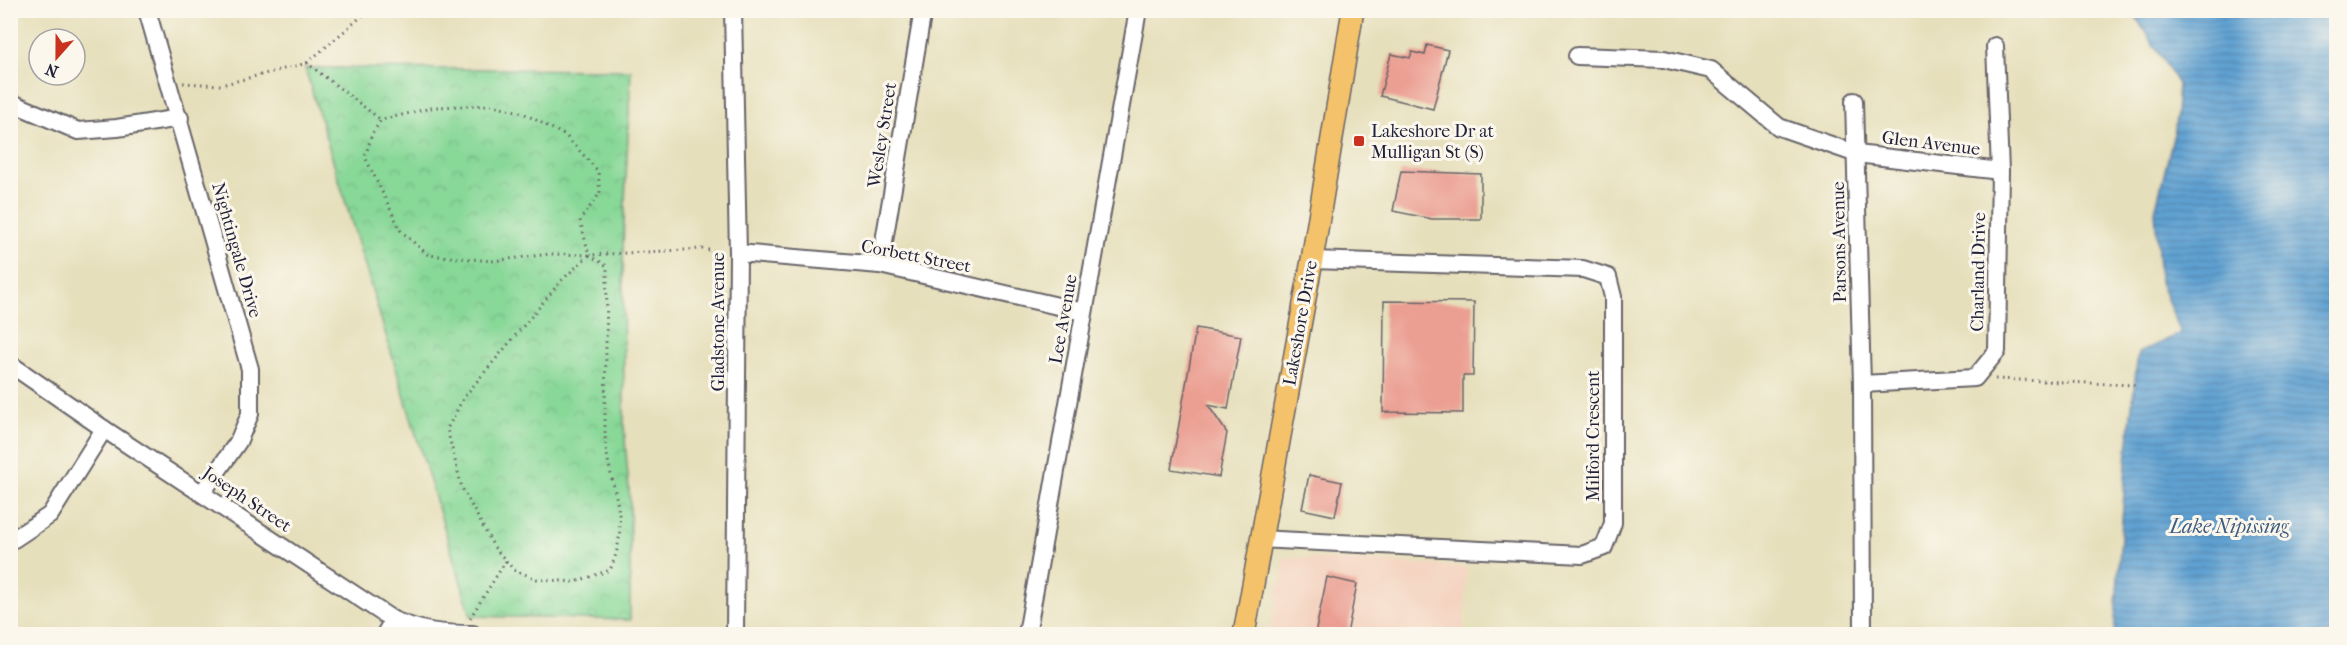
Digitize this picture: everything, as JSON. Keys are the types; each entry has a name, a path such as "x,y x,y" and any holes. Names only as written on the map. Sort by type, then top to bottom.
{"main road":[{"name":"Lakeshore Drive","path":"1244,634 1312,260 1353,10"}],"street":[{"name":"Nightingale Drive","path":"147,10 180,118 250,369 250,414 238,442 202,493"},
{"name":"Gladstone Avenue","path":"733,10 738,254 735,634"},
{"name":"Wesley Street","path":"880,266 923,10"},
{"name":"Lee Avenue","path":"1027,634 1138,10"},
{"name":"Charland Drive","path":"1975,378 1996,351 2000,171 1995,46"},
{"path":"1577,56 1664,59 1711,70 1779,127 1857,154"},
{"name":"Parsons Avenue","path":"1854,101 1862,384 1863,634"},
{"path":"10,102 78,131 117,128 180,118"},
{"name":"Glen Avenue","path":"1857,154 2000,171"},
{"name":"Corbett Street","path":"738,254 880,266 1084,312"},
{"name":"Milford Crescent","path":"1260,538 1582,555 1604,547 1613,523 1613,297 1608,277 1583,269 1312,260"},
{"name":"Joseph Street","path":"10,364 202,493 389,627 441,634 473,634"},
{"path":"1862,384 1975,378"},
{"path":"10,540 50,515 104,429"}],"path":[{"path":"169,82 221,85 307,63 369,10"},
{"path":"307,63 381,120"},
{"path":"589,255 561,281 464,397 447,429 462,488 494,548 514,570 537,579 575,582 610,570 617,553 621,519 609,465 605,434 607,267 589,255 580,220 600,193 598,171 566,136 523,113 494,105 435,107 381,120 372,134 365,157 401,231 428,255 492,261 550,254 589,255 702,249 738,254"},
{"path":"1975,378 2134,385"},
{"path":"459,634 507,561"}],"shaded area":[{"path":"1285,557 1467,567 1463,634 1270,634"}],"green space":[{"path":"305,68 631,70 623,244 624,426 630,503 630,620 471,616"}],"water":[{"name":"Lake Nipissing","path":"2132,11 2336,11 2336,634 2114,634 2127,450 2138,353 2181,333 2160,282 2155,211 2175,129 2178,84"}],"building":[{"path":"1427,45 1448,50 1433,109 1380,96 1391,54 1410,58 1412,52 1425,55"},
{"path":"1401,171 1481,174 1481,219 1432,219 1393,211"},
{"path":"1384,301 1474,302 1473,376 1463,376 1463,413 1383,412"},
{"path":"1196,328 1241,336 1228,409 1208,405 1227,433 1219,477 1171,469"},
{"path":"1309,475 1342,482 1335,516 1302,509"},
{"path":"1327,577 1357,584 1347,634 1315,634"}],"place":[{"name":"Lakeshore Dr at Mulligan St (S)","path":"1359,141"}]}
